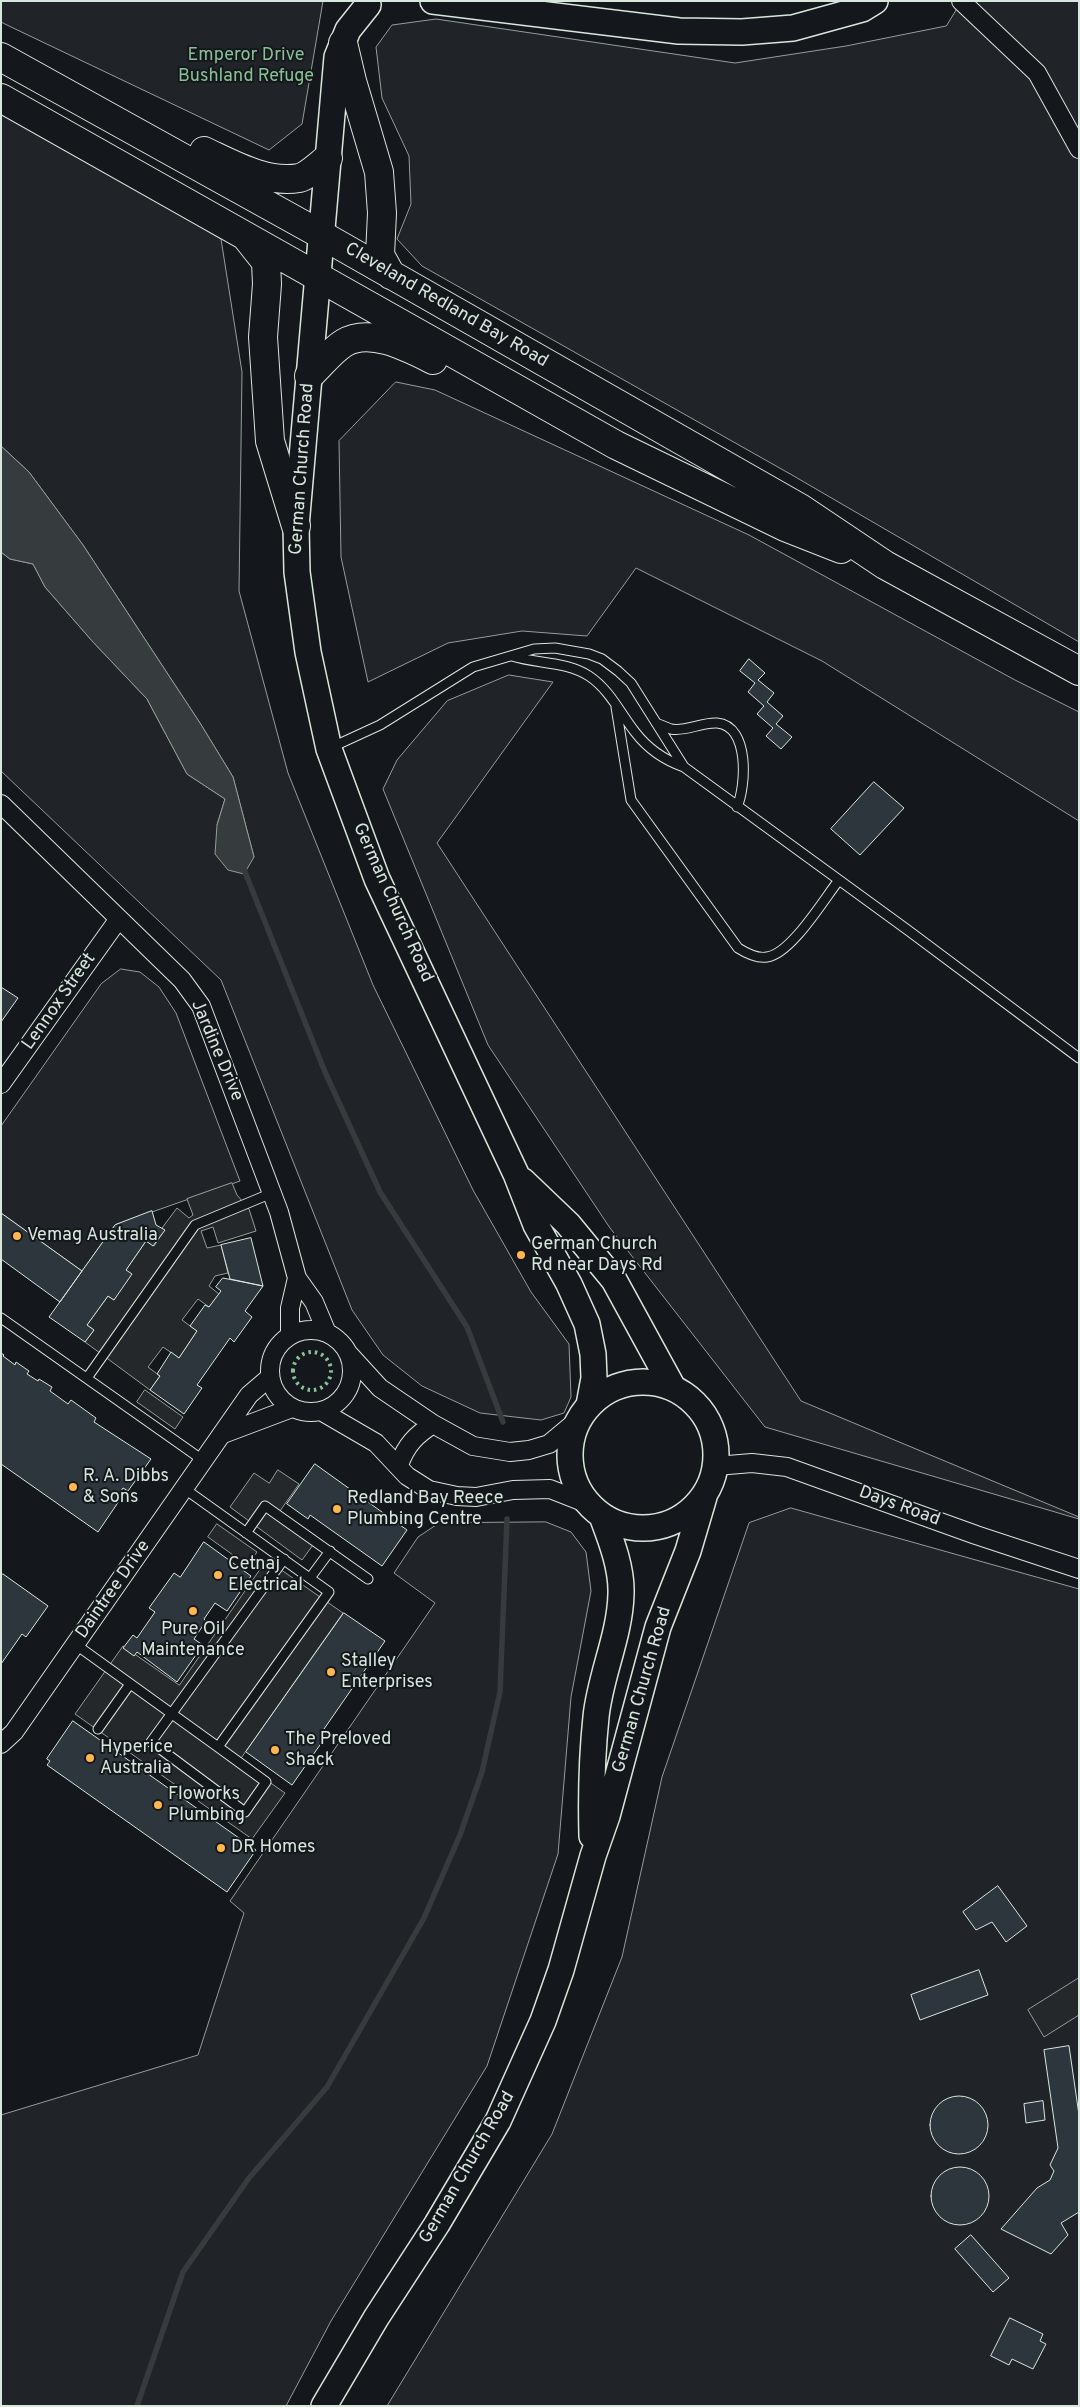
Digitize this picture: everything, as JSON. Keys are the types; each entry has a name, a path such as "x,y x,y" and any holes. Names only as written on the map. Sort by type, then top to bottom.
{"highway":[{"path":"343,43 352,82 379,172 382,213 380,255 391,275"},
{"path":"1,56 236,166 274,178 301,178 328,158"},
{"name":"Cleveland Redland Bay Road","path":"1,56 320,234 800,508 885,565 1079,671"},
{"name":"Cleveland Redland Bay Road","path":"1,98 616,445 785,527 885,565"},
{"path":"245,234 266,262 267,284 263,337 270,441 296,526"},
{"path":"309,376 344,343 371,337 407,347 616,445"}],"street":[{"path":"433,1 679,31 742,32 793,28 862,9 875,1"},
{"path":"961,1 1037,73 1079,149"},
{"name":"German Church Road","path":"373,2 348,30 337,57 320,234 296,526 297,572 308,652 329,749 377,879 516,1174 536,1226 569,1284 587,1324 594,1354 594,1378 584,1412"},
{"name":"Jardine Drive","path":"1,804 118,920 182,980 201,1006 272,1193 297,1278"},
{"name":"Lennox Street","path":"1,1084 118,920"},
{"name":"German Church Road","path":"516,1174 568,1224 614,1280 672,1386"},
{"path":"297,1278 314,1302 327,1333"},
{"path":"290,1335 290,1308 297,1278"},
{"path":"320,1411 376,1443 399,1465 407,1476 429,1490 457,1496 476,1497 513,1490 550,1489 595,1510 623,1526 646,1529 668,1525 688,1514 704,1497 716,1466 716,1442 708,1418 693,1400 672,1386 650,1381 628,1383 606,1391 549,1444 530,1450 510,1452 473,1446 433,1424 380,1388 339,1341 327,1333 315,1330 302,1330 290,1335 281,1343 274,1353 270,1365 270,1377 274,1390 281,1400 301,1412 320,1411 332,1407 342,1399 348,1388 352,1370 348,1353"},
{"name":"Daintree Drive","path":"1,1744 14,1732 249,1395 270,1377"},
{"path":"223,1434 292,1408"},
{"path":"584,1412 571,1441 570,1464 576,1485 595,1510"},
{"path":"399,1465 406,1447 418,1434 433,1424"},
{"name":"Days Road","path":"716,1466 752,1463 787,1467 976,1535 1079,1569"},
{"name":"German Church Road","path":"324,2406 376,2318 438,2224 498,2121 546,2012 574,1928 593,1856 622,1765 658,1627 688,1551 704,1497"},
{"name":"German Church Road","path":"593,1856 592,1815 596,1718 601,1683 619,1617 622,1592 613,1546 595,1510"}],"lane":[{"path":"329,749 380,725 473,667 534,649 555,648 589,654 602,659 631,683 684,767"},
{"path":"512,656 532,662 562,665 576,669 599,684 635,733 648,746 666,760 684,767 1079,1058"},
{"path":"615,704 631,800 738,948 751,955 767,957 781,952 800,932 839,880"},
{"path":"656,723 672,729 719,723 728,727 736,735 743,756 742,794 737,807"},
{"path":"87,1378 195,1225 272,1193"},
{"path":"1,1318 204,1461"},
{"path":"185,1489 329,1592 218,1746"},
{"path":"246,1533 265,1506 368,1578"},
{"path":"310,1578 330,1551"},
{"path":"75,1644 172,1714 218,1746 266,1782 245,1812 151,1742 172,1714 284,1559"},
{"path":"98,1729 130,1684"}],"green space":[{"name":"Emperor Drive Bushland Refuge","path":"1,1 323,1 302,124 269,150 1,22"},
{"path":"962,1 1079,1 1079,642 792,475 422,266 397,239 411,204 409,156 382,98 376,47 392,25 436,19 735,63 846,46 946,26"},
{"path":"1,109 221,239 242,372 239,591 288,773 373,985 473,1190 531,1292 569,1344 571,1397 564,1413 541,1420 480,1413 422,1386 383,1355 352,1310 221,980 1,771 1,552 10,559 33,564 45,587 93,642 147,699 187,774 225,799 217,825 254,857 233,777 200,723 83,545 29,472 1,446"},
{"path":"396,382 435,390 749,535 1015,680 1079,712 1079,821 822,661 636,568 587,636 522,631 448,643 368,682 341,557 339,441"},
{"path":"509,675 553,682 437,843 801,1401 1079,1517 1079,1519 765,1427 610,1228 488,1045 383,789 397,760 447,701"},
{"path":"121,969 140,972 159,987 176,1013 240,1181 115,1225 82,1271 1,1213 1,1126 101,984"},
{"path":"791,1508 1079,1589 1079,2406 387,2406 552,2134 622,1957 662,1777 749,1523"},
{"path":"546,1522 571,1532 586,1552 591,1591 571,1697 558,1854 487,2066 331,2321 286,2406 1,2406 1,2115 198,2055 244,1913 230,1901 435,1603 394,1573 418,1537 439,1523"}],"shaded area":[{"path":"1,446 29,472 83,545 200,723 233,777 254,857 244,874 228,870 215,854 217,825 225,799 187,774 147,699 93,642 45,587 33,564 10,559 1,552"},
{"path":"232,1183 237,1195 249,1209 256,1231 218,1243 213,1227 201,1231 207,1248 221,1245 228,1273 215,1276 209,1286 219,1294 209,1307 198,1299 182,1320 197,1331 179,1358 163,1347 148,1367 160,1376 150,1390 85,1342 94,1330 87,1325 108,1296 114,1300 126,1270 146,1241 154,1246 164,1231 162,1228 177,1208 189,1218 193,1215 187,1199"},
{"path":"145,1390 183,1417 175,1429 137,1402"},
{"path":"278,1470 299,1484 275,1518 313,1545 302,1560 230,1507 254,1473 269,1483"},
{"path":"217,1524 257,1552 247,1565 208,1537"},
{"path":"267,1560 343,1613 239,1761 285,1793 252,1839 75,1714 123,1646 179,1685"},
{"path":"1079,1978 1079,2015 1044,2037 1028,2010"}],"building":[{"path":"749,659 765,673 758,680 774,693 767,702 783,716 776,724 792,737 781,749 766,736 773,728 757,714 764,706 748,692 755,683 740,671"},
{"path":"874,782 904,808 860,855 831,829"},
{"path":"1,987 18,998 1,1022"},
{"path":"152,1211 156,1225 165,1230 153,1246 146,1241 126,1270 132,1274 114,1300 108,1296 87,1325 94,1330 85,1342 49,1317 115,1225"},
{"name":"Vemag Australia","path":"1,1213 82,1271 60,1302 1,1259"},
{"path":"251,1238 263,1286 230,1279 221,1245"},
{"path":"223,1278 263,1286 245,1311 252,1317 234,1342 230,1338 197,1385 202,1388 184,1414 150,1390 160,1376 157,1374 171,1352 179,1358 197,1331 190,1326 205,1305 209,1307 221,1291 216,1287"},
{"path":"1,1353 15,1365 16,1362 29,1371 27,1374 52,1387 50,1391 68,1404 71,1400 96,1418 94,1422 151,1459 128,1491 123,1488 116,1498 119,1501 98,1532 1,1464"},
{"name":"Redland Bay Reece Plumbing Centre","path":"315,1464 407,1530 382,1566 310,1515 308,1519 287,1504"},
{"path":"204,1542 251,1576 227,1611 215,1603 194,1639 203,1645 177,1682 137,1652 134,1656 123,1648 133,1635 137,1638 155,1612 149,1608 174,1573 180,1577"},
{"path":"3,1574 48,1606 26,1637 22,1634 1,1664 1,1576"},
{"path":"344,1613 385,1641 324,1729 329,1732 292,1785 246,1752"},
{"path":"73,1721 256,1850 227,1892 47,1765 50,1761 47,1759"},
{"path":"998,1886 1027,1926 1006,1942 992,1922 976,1930 963,1912"},
{"path":"979,1970 988,1995 920,2020 911,1995"},
{"path":"1069,2046 1079,2115 1079,2212 1061,2223 1068,2235 1051,2254 1001,2229 1037,2188 1050,2180 1054,2171 1050,2165 1058,2148 1044,2050"},
{"path":"959,2096 970,2098 980,2104 986,2114 988,2125 986,2136 980,2146 970,2152 959,2154 948,2152 938,2146 932,2136 930,2125 932,2114 938,2104 948,2098"},
{"path":"1043,2101 1045,2120 1026,2123 1024,2104"},
{"path":"954,2167 966,2167 981,2175 989,2190 989,2202 981,2217 966,2225 954,2225 939,2217 931,2202 931,2190 939,2175"},
{"path":"971,2235 1009,2278 993,2292 955,2249"},
{"path":"1010,2318 1043,2334 1040,2341 1046,2344 1033,2369 1012,2359 1009,2365 991,2356"}],"waterway":[{"path":"243,867 325,1072 380,1192 467,1327 503,1422"},
{"path":"137,2406 183,2272 249,2178 327,2087 424,1918 460,1835 482,1772 500,1692 507,1519"}],"hedge":[{"path":"312,1352 326,1357 331,1371 326,1385 312,1390 298,1385 293,1371 298,1357 312,1352"}],"place":[{"name":"Vemag Australia","path":"17,1236"},
{"name":"German Church Rd near Days Rd","path":"521,1255"},
{"name":"R. A. Dibbs & Sons","path":"73,1487"},
{"name":"Redland Bay Reece Plumbing Centre","path":"337,1509"},
{"name":"Cetnaj Electrical","path":"218,1575"},
{"name":"Pure Oil Maintenance","path":"193,1611"},
{"name":"Stalley Enterprises","path":"331,1672"},
{"name":"The Preloved Shack","path":"275,1750"},
{"name":"Hyperice Australia","path":"90,1758"},
{"name":"Floworks Plumbing","path":"158,1805"},
{"name":"DR Homes","path":"221,1848"}]}
